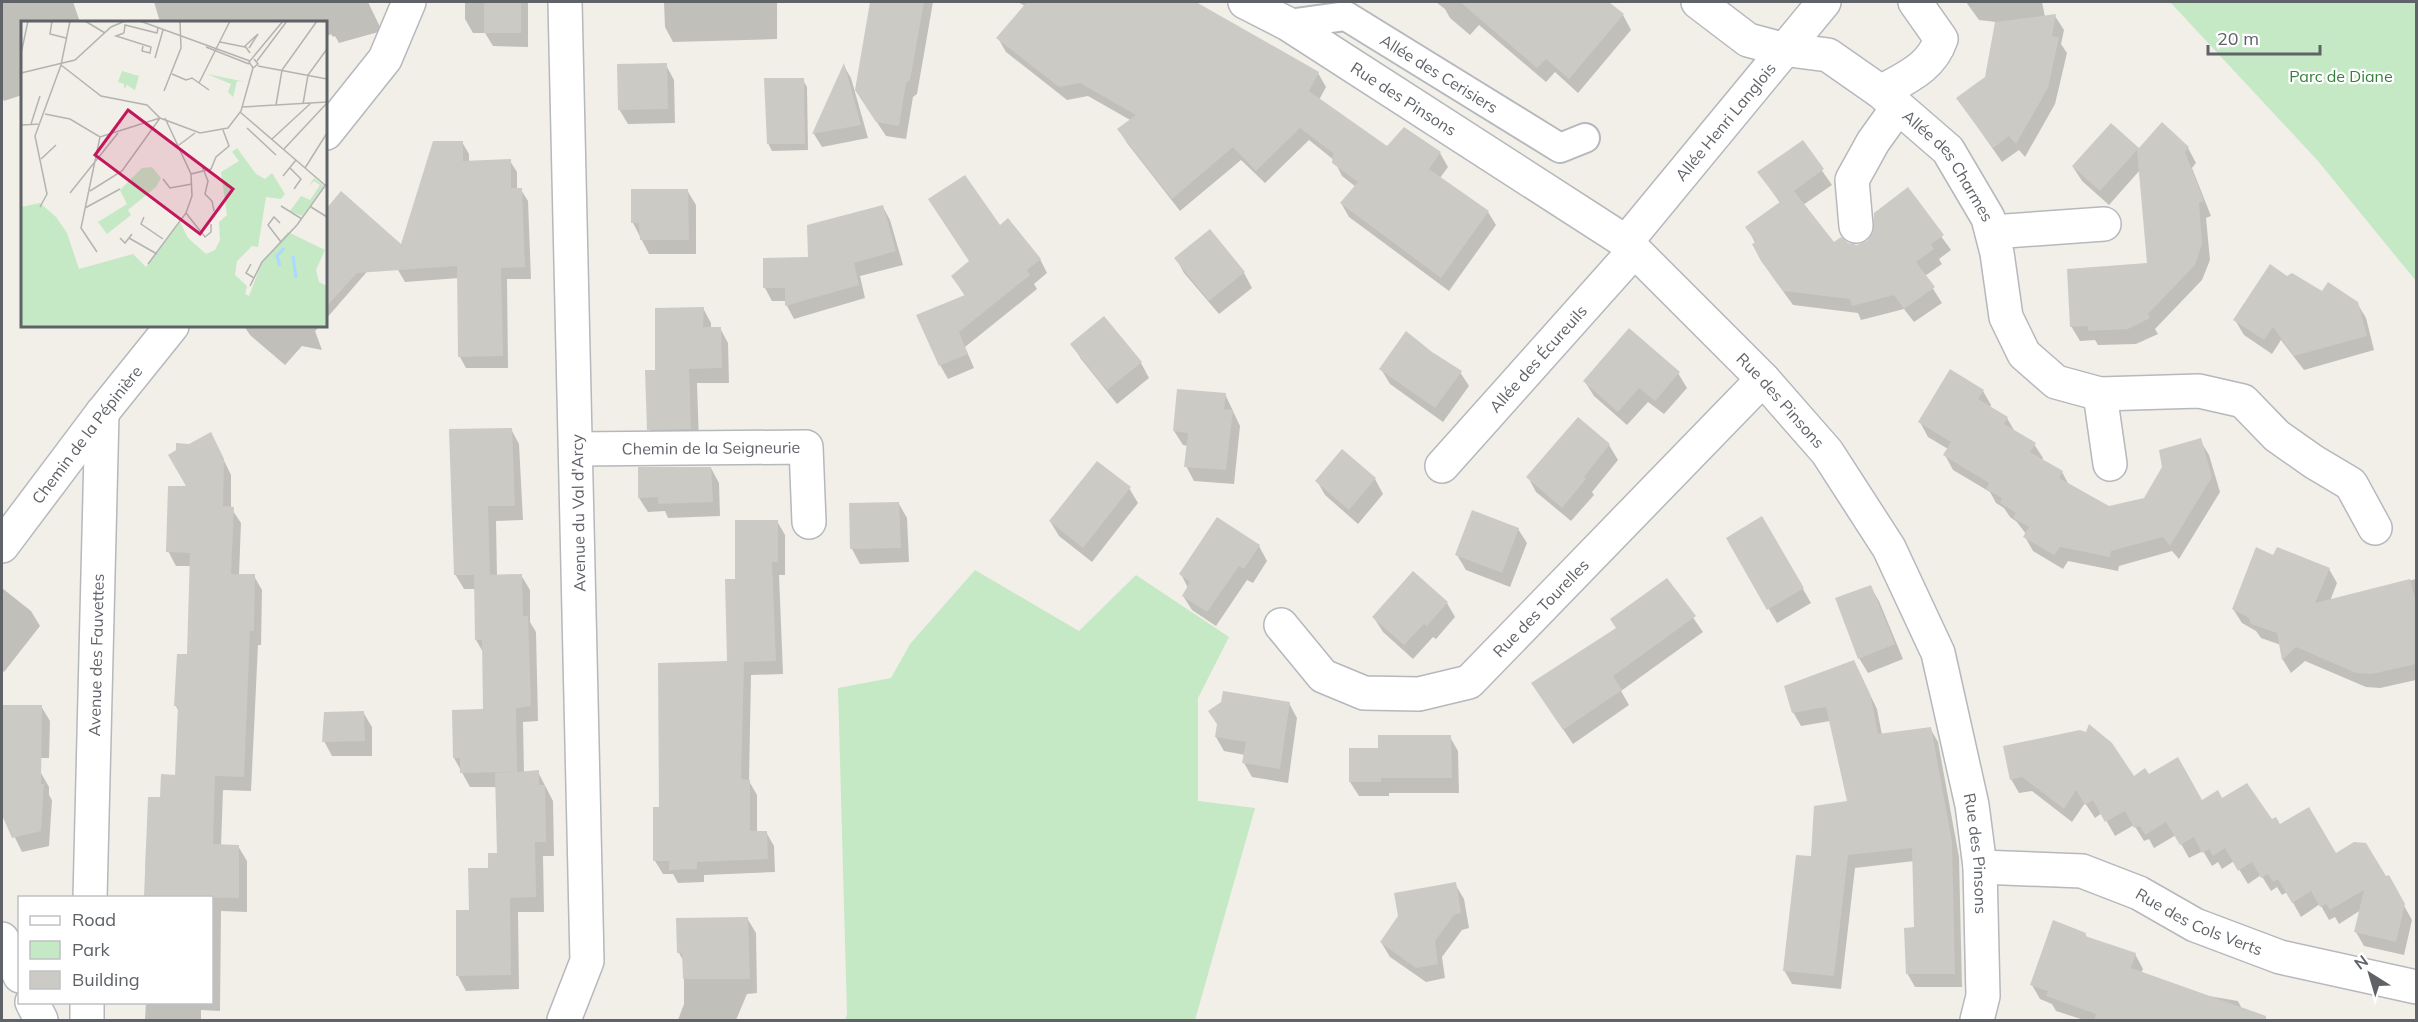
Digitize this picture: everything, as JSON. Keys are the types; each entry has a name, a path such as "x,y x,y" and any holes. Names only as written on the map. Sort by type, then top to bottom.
{"street":[{"path":"327,132 385,58 409,2"},
{"name":"Avenue du Val d'Arcy","path":"564,1020 587,961 565,2"},
{"name":"Rue des Pinsons","path":"1245,2 1288,24 1630,247 1762,379 1827,452 1889,548 1938,653 1972,805 1980,867 1983,996 1977,1020"},
{"name":"Allée des Charmes","path":"1698,2 1748,40 1782,49 1828,55 1889,99 1948,150 1988,218 2006,317 2024,354 2056,382 2100,394 2199,391 2243,401 2277,436 2351,484 2375,528"},
{"name":"Allée Henri Langlois","path":"1630,247 1782,49 1824,2"},
{"name":"Allée des Charmes","path":"1856,226 1852,180 1873,142 1889,99 1936,54 1941,39 1915,2"},
{"name":"Allée des Cerisiers","path":"1288,24 1346,16 1560,148 1585,138"},
{"name":"Allée des Charmes","path":"1992,232 2104,224"},
{"name":"Allée des Écureuils","path":"1442,466 1630,247"},
{"name":"Chemin de la Pépinière","path":"2,546 102,413 171,327"},
{"name":"Rue des Tourelles","path":"1281,625 1323,676 1364,693 1419,694 1469,682 1762,379"},
{"path":"2100,394 2110,464"},
{"name":"Avenue des Fauvettes","path":"90,896 102,413"},
{"name":"Chemin de la Seigneurie","path":"576,449 806,447 808,522"},
{"name":"Rue des Cols Verts","path":"1980,867 2082,871 2139,893 2196,925 2280,957 2416,987"},
{"path":"2,939 18,972"},
{"path":"33,1004 40,1020"},
{"path":"87,1004 87,1020"}],"green space":[{"name":"Parc de Diane","path":"2170,2 2416,2 2416,281 2318,161"},
{"path":"975,570 1079,631 1136,575 1229,637 1198,698 1198,801 1255,808 1195,1020 845,1020 847,1014 838,688 891,678 910,644"}],"building":[{"path":"484,2 521,2 521,33 484,33"},
{"path":"870,2 924,2 899,126 876,122 855,90"},
{"path":"1027,2 1196,2 1319,72 1309,91 1387,146 1404,127 1441,152 1429,169 1489,211 1441,278 1340,203 1358,182 1332,163 1333,153 1300,128 1256,171 1233,147 1172,199 1117,129 1136,115 1080,83 1059,87 996,38"},
{"path":"1460,2 1609,2 1624,14 1569,79 1546,59 1537,68"},
{"path":"2056,14 2052,36 2059,37 2048,88 2016,144 2009,136 1993,148 1956,98 1985,77 1995,22"},
{"path":"667,63 668,109 618,110 617,64"},
{"path":"844,63 861,125 812,134"},
{"path":"764,78 804,78 805,144 767,144"},
{"path":"2162,122 2189,147 2185,152 2204,201 2199,203 2202,244 2195,265 2148,314 2150,318 2128,329 2088,331 2088,326 2070,327 2067,269 2147,263 2137,150 2100,191 2072,166 2111,123 2139,148"},
{"path":"1803,140 1824,169 1794,191 1834,242 1841,237 1848,243 1857,245 1867,241 1873,233 1874,213 1908,187 1944,235 1931,244 1934,249 1916,262 1935,287 1904,309 1894,295 1852,306 1850,299 1783,291 1761,261 1752,244 1756,242 1745,227 1780,202 1757,172"},
{"path":"433,141 463,141 463,161 511,159 511,188 522,188 525,267 501,268 503,356 458,357 457,266 357,273 327,306 327,208 341,191 401,244"},
{"path":"965,175 1000,225 1008,218 1041,259 1027,270 1030,275 959,332 968,354 939,366 916,315 965,295 951,276 969,261 928,199"},
{"path":"631,189 688,189 689,240 640,240 639,223 631,223"},
{"path":"883,205 896,251 854,263 859,285 785,306 785,288 763,288 763,258 808,257 807,225"},
{"path":"1210,229 1245,272 1209,301 1174,258"},
{"path":"2270,264 2287,276 2292,273 2322,291 2328,282 2358,302 2367,336 2294,356 2273,327 2264,340 2233,320"},
{"path":"704,307 703,327 721,327 722,368 689,369 691,429 647,430 645,370 655,370 655,308"},
{"path":"1104,316 1142,362 1107,390 1070,344"},
{"path":"1629,328 1680,372 1655,401 1639,388 1618,412 1583,381"},
{"path":"1406,331 1432,352 1462,371 1435,408 1379,369"},
{"path":"1950,369 1984,390 1978,399 2008,417 2004,424 2036,443 2030,452 2063,471 2059,478 2109,506 2144,498 2162,467 2159,450 2201,438 2212,477 2170,546 2163,537 2111,551 2110,557 2060,547 2054,555 2023,537 2029,527 2013,518 2016,513 2000,503 2002,498 1986,489 1989,483 1943,455 1951,442 1918,422"},
{"path":"1177,389 1226,393 1224,409 1233,410 1226,470 1184,467 1188,433 1173,431"},
{"path":"1578,417 1610,444 1562,508 1526,477"},
{"path":"512,428 515,506 488,506 490,575 454,575 449,429"},
{"path":"211,432 224,459 223,506 234,507 231,574 255,574 254,631 250,631 244,777 215,776 213,844 239,845 239,898 144,896 148,797 160,797 161,774 175,775 178,706 174,706 177,654 187,654 190,553 166,552 168,486 186,486 168,455 176,450 176,443 189,444"},
{"path":"1342,449 1376,478 1349,510 1315,481"},
{"path":"1097,461 1131,487 1083,548 1049,521"},
{"path":"638,467 711,467 713,502 658,504 658,497 638,498"},
{"path":"899,502 901,548 850,549 849,503"},
{"path":"1472,510 1519,528 1502,573 1455,555"},
{"path":"1762,516 1804,588 1767,610 1726,538"},
{"path":"1217,517 1260,545 1244,569 1239,566 1207,612 1182,596 1190,582 1179,574"},
{"path":"735,520 778,520 778,562 772,562 776,661 744,662 741,779 750,780 750,831 767,831 768,859 697,862 697,869 669,870 669,861 653,861 653,807 659,807 658,663 727,661 725,579 735,579"},
{"path":"2256,547 2273,555 2277,547 2330,568 2315,603 2410,579 2416,602 2416,664 2372,674 2356,673 2296,647 2282,660 2277,633 2251,624 2249,618 2232,609"},
{"path":"1413,571 1448,602 1427,626 1424,624 1404,645 1372,617"},
{"path":"522,574 523,616 528,616 531,706 516,708 517,772 539,770 539,785 545,785 546,842 535,842 536,897 510,898 511,975 456,976 456,910 469,910 468,868 488,868 488,853 497,853 495,773 516,772 460,773 460,758 453,758 452,710 483,709 482,640 475,640 474,575"},
{"path":"1667,578 1696,616 1613,676 1622,690 1563,730 1531,683 1616,628 1610,619"},
{"path":"1871,585 1895,644 1858,659 1835,598"},
{"path":"1854,660 1870,694 1878,734 1931,727 1952,842 1955,974 1906,974 1904,928 1914,927 1912,848 1848,855 1834,976 1783,971 1796,855 1811,856 1814,806 1847,801 1826,707 1792,713 1784,686"},
{"path":"1223,691 1290,702 1280,769 1242,763 1246,742 1215,737 1217,724 1208,711 1221,702"},
{"path":"2,705 42,705 41,784 44,784 41,831 12,838 2,815"},
{"path":"364,711 365,741 322,742 324,712"},
{"path":"2089,724 2112,743 2134,776 2145,768 2149,774 2178,757 2202,800 2218,790 2222,798 2247,783 2272,819 2276,817 2280,824 2309,807 2336,853 2354,842 2366,843 2386,876 2389,875 2405,904 2396,942 2354,932 2364,890 2330,910 2326,904 2320,907 2311,891 2292,903 2278,879 2273,882 2268,874 2261,878 2252,862 2238,871 2225,848 2213,856 2209,849 2202,853 2194,837 2180,845 2166,822 2145,835 2140,826 2134,828 2125,811 2105,822 2093,800 2085,805 2076,790 2064,809 2022,777 2010,780 2003,746 2080,730 2086,732"},
{"path":"1378,735 1451,735 1452,778 1381,778 1381,782 1349,782 1349,748 1378,748"},
{"path":"1456,882 1461,913 1454,915 1435,941 1438,964 1416,968 1380,942 1398,916 1394,893"},
{"path":"748,917 750,979 683,979 682,953 677,953 676,918"},
{"path":"2053,920 2086,933 2085,936 2136,953 2131,968 2266,1016 2266,1020 2094,1020 2096,1014 2046,996 2048,991 2030,985"}]}
